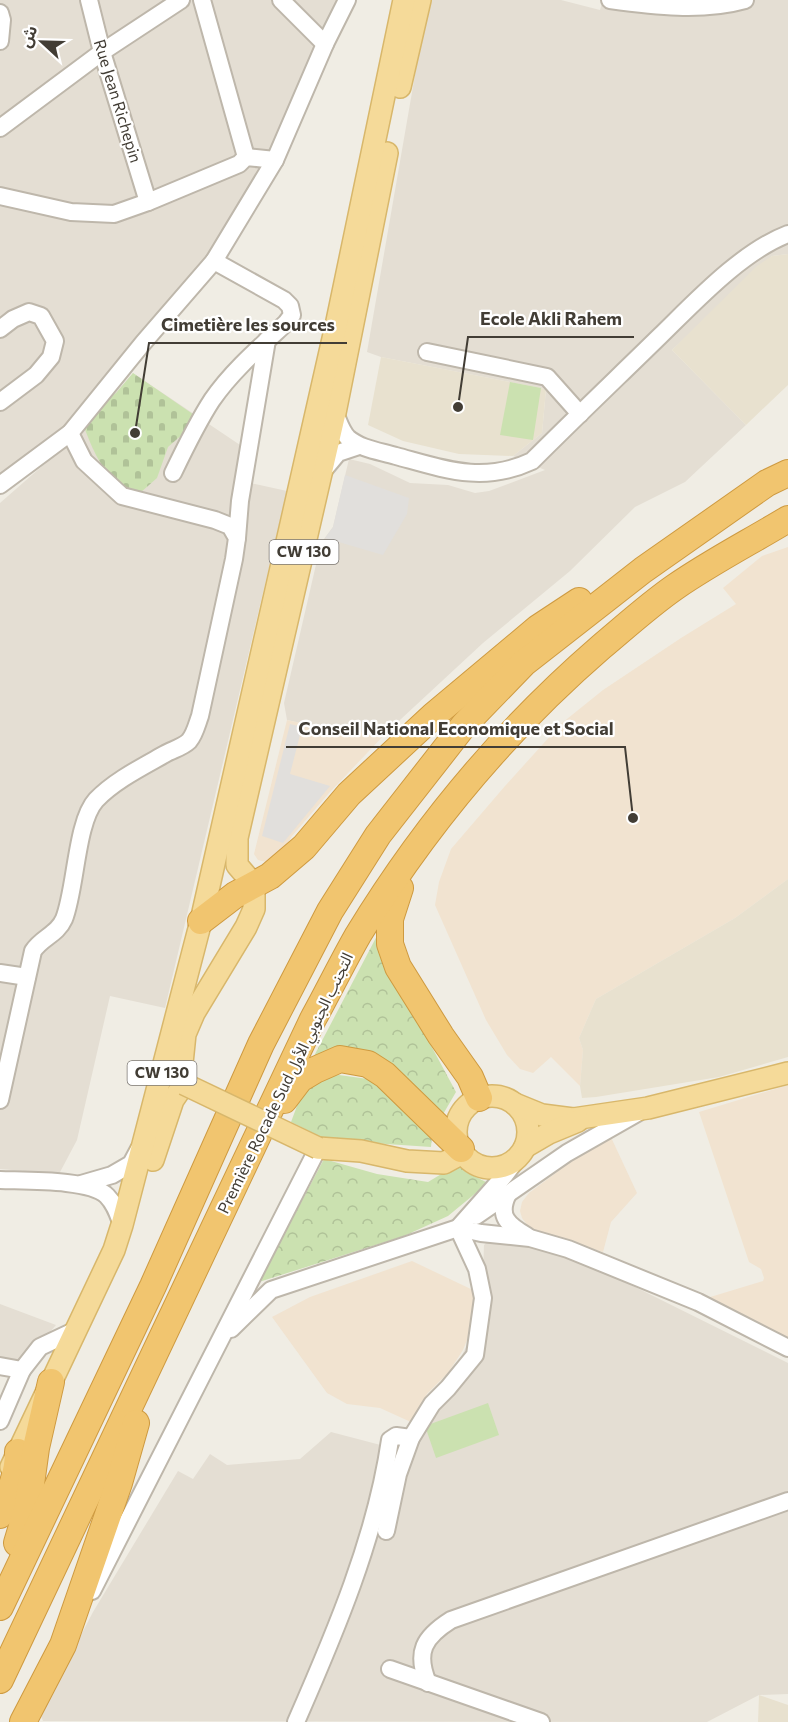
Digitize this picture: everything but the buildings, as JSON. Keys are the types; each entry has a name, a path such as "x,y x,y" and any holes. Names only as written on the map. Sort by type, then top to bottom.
{"highway":[{"path":"201,921 235,895 270,876 304,847 349,794 433,716 538,628 662,544 778,478"},
{"name":"Première Rocade Sud التجنب الجنوبي الأول","path":"0,1607 153,1286 261,1044 330,911 378,835 464,725 524,663 643,570 778,478"},
{"name":"Première Rocade Sud التجنب الجنوبي الأول","path":"0,1680 313,1019 358,936 410,856 466,782 519,723 562,681 673,588 788,519"},
{"path":"725,555 788,536"},
{"path":"410,856 390,919 390,944 399,967 441,1036 470,1077 479,1098"},
{"path":"255,1138 300,1079 340,1059 368,1064 385,1075 461,1150"},
{"path":"27,1718 63,1645 119,1483 155,1356"},
{"path":"0,1588 28,1506 36,1448 51,1382"},
{"path":"0,1515 13,1484 18,1452"}],"main road":[{"name":"CW 130","path":"122,1225 201,921 337,321 404,0"},
{"name":"CW 130","path":"184,1084 182,1057 185,1034 194,1013 254,909 254,885 237,865 237,838 323,471 394,115 420,0"},
{"path":"604,1123 542,1115 502,1097 490,1096 479,1098 463,1111 456,1130 461,1150 468,1158 478,1165 489,1168 500,1167 562,1127 604,1123 648,1108 788,1073"},
{"path":"0,1493 144,1190 168,1110 172,1100 184,1084 318,1148 361,1151 407,1161 444,1163 461,1150"},
{"path":"514,1104 525,1117 528,1126 523,1151"},
{"path":"114,1250 122,1225"}],"street":[{"name":"Rue Jean Richepin","path":"89,0 102,52 148,202"},
{"path":"0,128 102,52 181,0"},
{"path":"202,0 246,157"},
{"path":"281,0 325,44"},
{"path":"0,485 70,433 143,344 202,278 275,160 325,44 347,0"},
{"path":"610,0 660,7 728,5 745,0"},
{"path":"0,13 2,20 0,41"},
{"path":"246,157 275,160"},
{"path":"0,196 70,212 114,214 239,164 246,157"},
{"path":"335,413 343,432 359,446 434,467 469,474 514,469 532,460 700,298 754,252 788,234"},
{"path":"173,473 213,399 240,367 292,315 290,306 284,300 214,261"},
{"path":"0,329 13,319 29,312 40,316 55,341 51,357 36,375 0,402"},
{"path":"0,1100 33,951 38,943 54,934 64,919 86,816 95,801 110,788 144,765 187,743 194,733 200,716 234,558 240,501 267,340"},
{"path":"427,352 547,377 580,414"},
{"path":"70,433 84,461 122,496 214,520 230,526 237,538"},
{"path":"323,471 338,453 359,446"},
{"path":"0,973 27,977"},
{"path":"222,1338 271,1290 458,1228 567,1154 604,1123"},
{"path":"81,1184 112,1175 131,1164 145,1137"},
{"path":"63,1645 318,1148"},
{"path":"458,1228 523,1151"},
{"path":"0,1180 81,1184 105,1193 115,1207 122,1225"},
{"path":"508,1194 504,1203 506,1219 510,1226 530,1238"},
{"path":"458,1228 530,1238 568,1249 698,1302 788,1348"},
{"path":"386,1531 398,1474 411,1438 432,1404 475,1355 483,1298 477,1269 458,1228"},
{"path":"0,1421 22,1370 40,1347 76,1330"},
{"path":"0,1365 22,1370"},
{"path":"296,1722 356,1578 386,1466 390,1440 396,1436 411,1438"},
{"path":"428,1683 421,1666 424,1647 433,1632 451,1620 788,1501"},
{"path":"390,1669 541,1722"}],"shaded area":[{"path":"0,0 345,0 272,157 218,252 62,429 0,478"},
{"path":"428,0 561,0 600,10 603,0 788,0 788,254 772,256 672,350 746,425 685,482 635,507 570,571 483,643 387,732 346,733 287,720 284,703 321,543 333,527 349,459 370,464 410,483 448,485 475,493 489,491 545,470 513,456 542,433 546,389 381,357 367,352"},
{"path":"788,254 788,385 746,425 672,350 757,266 772,256"},
{"path":"381,357 546,389 542,433 513,456 459,454 403,441 368,425"},
{"path":"133,373 246,449 241,481 287,491 165,1008 110,996 77,1140 59,1174 0,1169 0,503 80,433"},
{"path":"345,475 409,498 407,514 383,555 325,538 333,527"},
{"path":"788,547 788,879 735,918 596,999 579,1038 583,1050 580,1086 551,1057 533,1073 520,1069 507,1055 486,1020 435,905 439,882 451,849 562,723 603,690 736,604 723,588 762,556"},
{"path":"287,720 346,733 387,732 329,793 292,836 283,851 266,862 258,860 254,854"},
{"path":"290,724 302,727 290,774 330,786 283,843 262,836"},
{"path":"788,879 788,1057 719,1077 582,1098 580,1086 583,1050 579,1038 596,999 735,918"},
{"path":"788,1085 788,1341 707,1298 763,1281 764,1278 761,1269 749,1262 699,1112"},
{"path":"609,1133 637,1193 611,1222 603,1252 531,1230 520,1211 522,1202 529,1193"},
{"path":"499,1237 557,1254 627,1283 788,1363 788,1694 759,1695 707,1722 43,1721 40,1714 93,1612 178,1471 193,1479 210,1454 227,1465 300,1459 331,1432 392,1448 391,1474 430,1396 458,1363 473,1333 482,1303 484,1245 490,1239"},
{"path":"412,1261 475,1291 473,1325 463,1350 448,1373 427,1394 413,1423 380,1408 347,1404 327,1393 272,1317 310,1297"},
{"path":"0,1304 56,1325 15,1373 0,1370"},
{"path":"759,1695 788,1705 788,1722 758,1722"}],"green space":[{"path":"133,373 200,419 168,447 157,478 140,493 124,486 107,472 96,455 81,419 116,393"},
{"path":"510,382 541,388 533,440 500,435"},
{"path":"380,930 380,954 456,1092 442,1116 345,1051 314,1056"},
{"path":"339,1075 368,1079 387,1093 432,1135 431,1147 327,1140 291,1122 302,1094 311,1083"},
{"path":"324,1159 377,1174 428,1182 458,1164 466,1172 488,1183 448,1216 404,1236 259,1282"},
{"path":"488,1403 499,1435 436,1458 425,1426"}],"place":[{"name":"Ecole Akli Rahem","path":"458,407"},
{"name":"Cimetière les sources","path":"135,433"},
{"name":"Conseil National Economique et Social","path":"633,818"}]}
